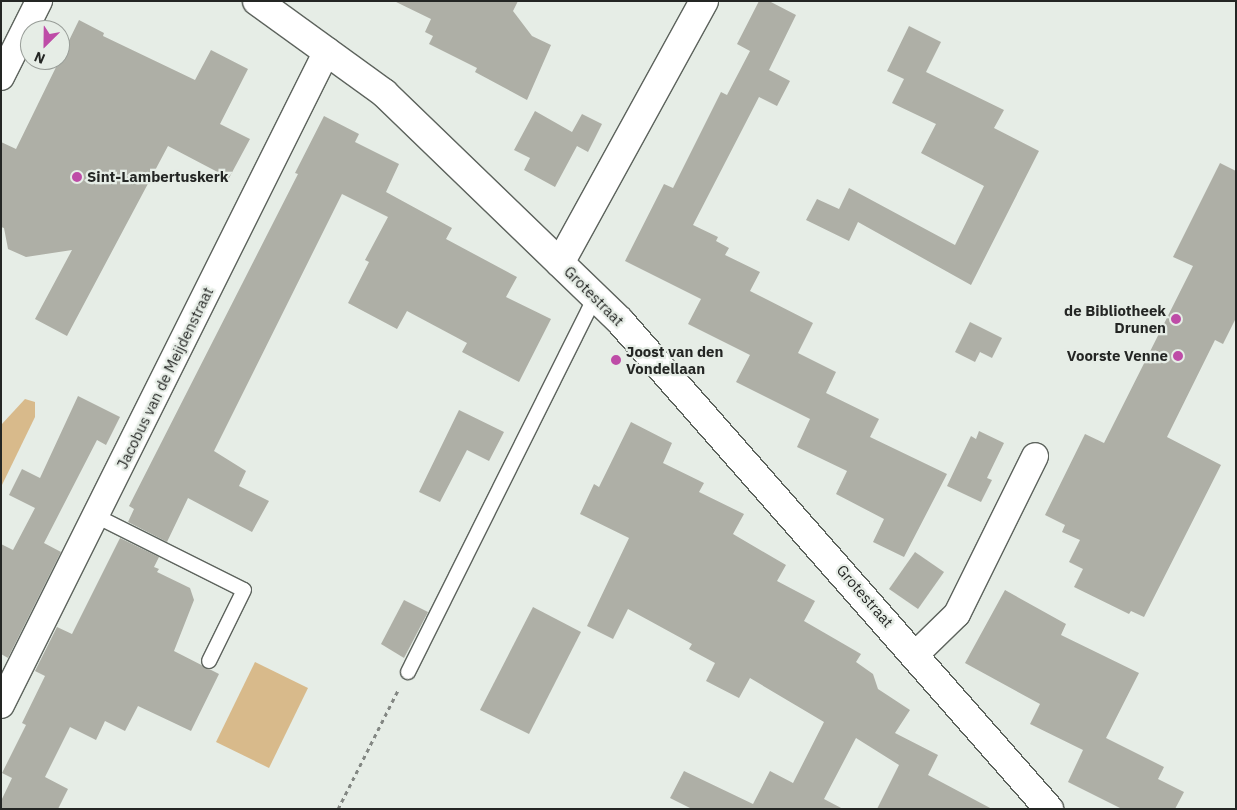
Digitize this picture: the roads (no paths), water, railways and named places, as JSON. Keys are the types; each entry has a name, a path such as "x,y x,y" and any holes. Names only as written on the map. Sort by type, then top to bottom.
{"street":[{"path":"1,77 39,1"},
{"name":"Grotestraat","path":"257,1 384,93 595,296 723,434 1049,809"},
{"path":"560,263 704,1"},
{"name":"Jacobus van de Meijdenstraat","path":"1,705 327,51"},
{"path":"916,654 958,614 1035,456"}],"lane":[{"path":"408,672 595,296"},
{"path":"96,516 244,590 209,661"}],"place":[{"name":"Sint-Lambertuskerk","path":"77,177"},
{"name":"de Bibliotheek Drunen","path":"1176,319"},
{"name":"Voorste Venne","path":"1178,356"},
{"name":"Joost van den Vondellaan","path":"616,360"}]}
